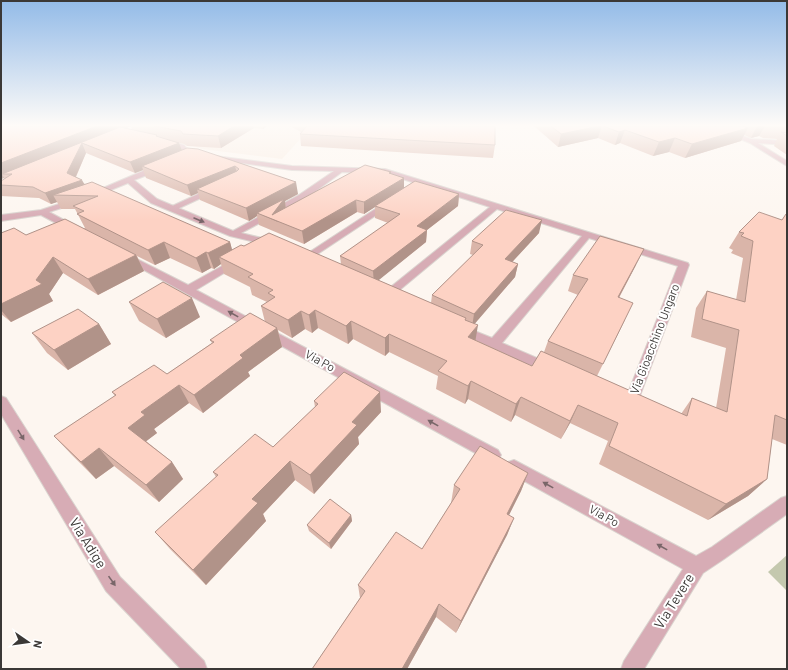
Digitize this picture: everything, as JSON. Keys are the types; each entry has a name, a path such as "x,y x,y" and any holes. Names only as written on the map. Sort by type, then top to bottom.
{"street":[{"name":"Via Gioacchino Ungaro","path":"195,157 292,168 385,171 684,265 630,404 616,398"},
{"path":"777,157 787,164"},
{"path":"1,218 42,212 169,164"},
{"path":"233,234 302,197 339,170"},
{"path":"130,180 154,201 233,234 269,242 283,249"},
{"path":"409,191 422,183"},
{"path":"317,265 300,257 396,200"},
{"path":"400,302 382,295 496,206"},
{"path":"42,212 84,234"},
{"path":"494,344 587,235"},
{"path":"256,250 269,242"},
{"name":"Via Po","path":"119,253 189,289 696,566"},
{"path":"189,289 242,258"},
{"path":"451,325 558,373"},
{"name":"Via Adige","path":"1,402 113,584 196,669"},
{"name":"Via Tevere","path":"632,669 696,566 718,553 787,504"}],"lane":[{"path":"172,208 223,186"}],"shaded area":[{"path":"268,157 284,157 282,159"}],"green space":[{"path":"787,555 787,591 768,572"}],"building":[{"path":"1,157 16,157 1,163"},
{"path":"44,157 75,157 67,173 82,180 45,193 33,187 1,185 1,181 12,174 2,174"},
{"path":"118,157 142,157 130,162"},
{"path":"164,157 223,157 296,182 246,208 197,189 237,171 239,169 235,166 187,185 142,166"},
{"path":"365,165 391,172 389,173 404,178 364,202 356,200 302,231 257,213 284,199 272,215"},
{"path":"415,181 459,194 417,226 427,230 373,271 340,256 400,214 375,206"},
{"path":"92,182 230,242 196,258 164,242 148,250 77,214 84,211 73,206 98,196 53,195"},
{"path":"506,210 542,220 505,259 518,264 474,314 432,295 483,245 472,241"},
{"path":"759,212 782,220 787,214 787,420 775,415 767,479 726,504 609,446 618,423 578,405 570,421 521,397 516,404 471,381 468,386 438,371 447,361 389,334 385,338 351,321 346,326 315,310 309,315 301,311 288,320 261,306 275,297 268,293 273,290 248,277 253,274 219,257 241,245 244,246 269,233 466,318 465,320 478,325 468,337 532,366 541,351 687,416 692,398 727,412 739,330 702,319 707,291 745,302 753,241 741,236 744,233 739,232"},
{"path":"65,219 136,255 88,279 53,257 36,280 42,284 1,304 1,233 14,228 26,235"},
{"path":"600,236 644,249 618,297 633,303 603,364 548,341 588,279 573,275"},
{"path":"163,282 192,298 157,319 129,302"},
{"path":"78,309 99,324 54,350 32,333"},
{"path":"250,313 277,328 240,355 243,358 194,395 179,385 141,412 145,415 128,428 172,462 146,485 99,448 81,462 54,436 116,395 112,392 154,365 167,374 214,342 210,340"},
{"path":"344,372 380,392 352,422 357,425 310,475 290,461 252,499 258,503 193,570 155,532 218,475 213,472 255,434 273,447 318,404 314,401"},
{"path":"480,446 528,473 507,514 514,518 461,621 439,604 402,669 312,669 365,591 358,585 396,532 422,549 460,489 454,485"},
{"path":"330,499 351,515 329,543 307,525"}]}
